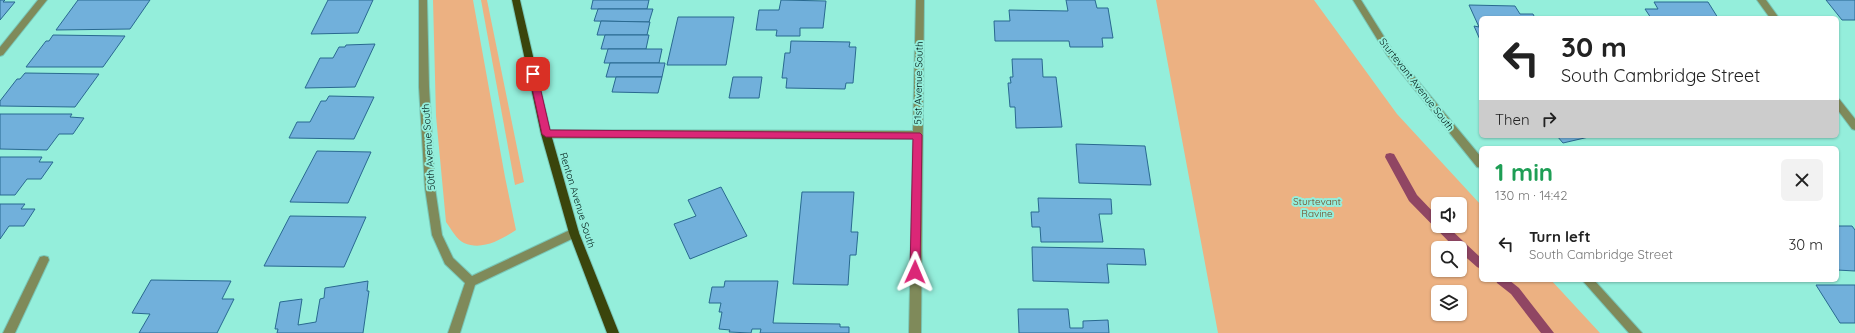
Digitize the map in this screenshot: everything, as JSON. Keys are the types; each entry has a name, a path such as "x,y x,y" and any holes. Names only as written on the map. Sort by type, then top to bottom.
{"main road":[{"name":"Renton Avenue South","path":"516,0 546,134 574,233 613,333"}],"street":[{"path":"0,53 43,0"},
{"name":"50th Avenue South","path":"423,0 424,87 430,188 437,235 449,261 471,282"},
{"name":"51st Avenue South","path":"915,333 920,0"},
{"name":"Sturtevant Avenue South","path":"1357,0 1390,52 1479,162"},
{"path":"1761,0 1773,16"},
{"path":"1839,105 1855,126"},
{"path":"546,134 917,135"},
{"path":"454,333 471,282 574,233"},
{"path":"9,333 44,260"},
{"path":"1589,282 1636,333"}],"green space":[{"path":"433,0 473,0 516,230 505,237 485,245 478,246 461,242 446,222 436,116"},
{"path":"481,0 487,0 524,182 515,185"},
{"name":"Sturtevant Ravine","path":"1156,0 1314,0 1397,114 1479,203 1479,282 1553,282 1600,333 1218,333"}],"building":[{"path":"0,0 5,0 3,2 15,2 0,20"},
{"path":"78,0 150,0 130,29 56,30"},
{"path":"328,0 373,0 358,33 311,34"},
{"path":"593,0 649,0 647,9 591,9"},
{"path":"781,0 826,1 823,28 800,28 800,36 776,36 777,30 756,30 759,10 779,10"},
{"path":"1066,0 1095,0 1097,8 1108,8 1113,38 1102,38 1103,47 1070,47 1069,41 995,41 994,21 1010,21 1009,10 1068,11"},
{"path":"1826,0 1855,0 1855,20 1842,20"},
{"path":"1654,2 1708,2 1717,16 1650,16 1645,9 1658,9"},
{"path":"1469,5 1515,6 1520,14 1533,14 1534,16 1479,16 1479,27"},
{"path":"598,9 653,9 649,22 594,21"},
{"path":"678,17 734,17 726,65 667,65"},
{"path":"601,21 650,22 647,35 597,35"},
{"path":"1474,26 1479,27 1479,37"},
{"path":"53,35 125,36 103,67 26,67 46,41 49,41"},
{"path":"605,35 649,35 646,49 601,49"},
{"path":"791,41 850,42 849,47 856,47 853,83 846,83 845,89 786,88 787,78 782,78 785,53 790,53"},
{"path":"375,44 355,87 305,88 320,58 333,58 339,47 345,47 346,45"},
{"path":"608,49 662,49 659,63 604,63"},
{"path":"1012,59 1042,59 1043,77 1056,77 1062,127 1016,128 1015,107 1010,107 1008,83 1011,83 1010,77 1013,77"},
{"path":"610,63 665,63 662,77 606,77"},
{"path":"25,73 99,74 75,107 0,106 0,101 17,79 20,79"},
{"path":"616,77 662,77 658,93 612,92"},
{"path":"733,77 762,77 759,98 729,98"},
{"path":"329,96 374,97 354,139 289,138 297,122 310,122 321,101 326,101"},
{"path":"0,114 72,114 70,117 84,118 73,134 59,134 47,150 0,149"},
{"path":"1559,138 1584,138 1563,143"},
{"path":"1076,144 1145,146 1151,185 1079,183"},
{"path":"317,151 371,152 348,203 290,202"},
{"path":"0,157 42,157 39,162 53,162 41,179 27,179 15,195 0,195"},
{"path":"721,187 747,236 690,259 674,224 696,216 688,200"},
{"path":"802,192 854,192 851,232 858,232 856,255 850,255 848,285 793,284"},
{"path":"1038,198 1111,199 1112,214 1099,214 1103,242 1041,242 1040,227 1032,227 1031,212 1039,212"},
{"path":"0,204 25,204 21,209 35,209 24,226 9,226 0,239"},
{"path":"290,216 366,217 344,267 264,266"},
{"path":"1839,226 1852,226 1855,230 1855,271 1839,270"},
{"path":"1032,247 1144,249 1146,265 1107,264 1109,283 1033,281"},
{"path":"151,280 231,281 222,299 234,299 217,333 139,333 150,314 132,313"},
{"path":"368,281 367,291 369,291 363,333 277,333 278,329 275,329 280,302 302,299 298,325 316,322 320,299 324,298 325,288"},
{"path":"725,281 778,281 773,323 840,324 840,327 849,327 849,333 760,333 761,329 752,329 751,333 729,332 730,330 719,329 722,312 719,312 721,303 709,303 712,287 724,287"},
{"path":"1816,285 1855,285 1855,323 1840,323"},
{"path":"1018,309 1068,309 1070,328 1083,328 1083,321 1108,320 1109,333 1019,333"}],"waterway":[{"path":"1390,157 1413,198 1431,217"},
{"path":"1447,233 1479,262"},
{"path":"1504,282 1515,291 1548,333"}],"route":[{"path":"533,74 546,134 917,135 915,272"}]}
